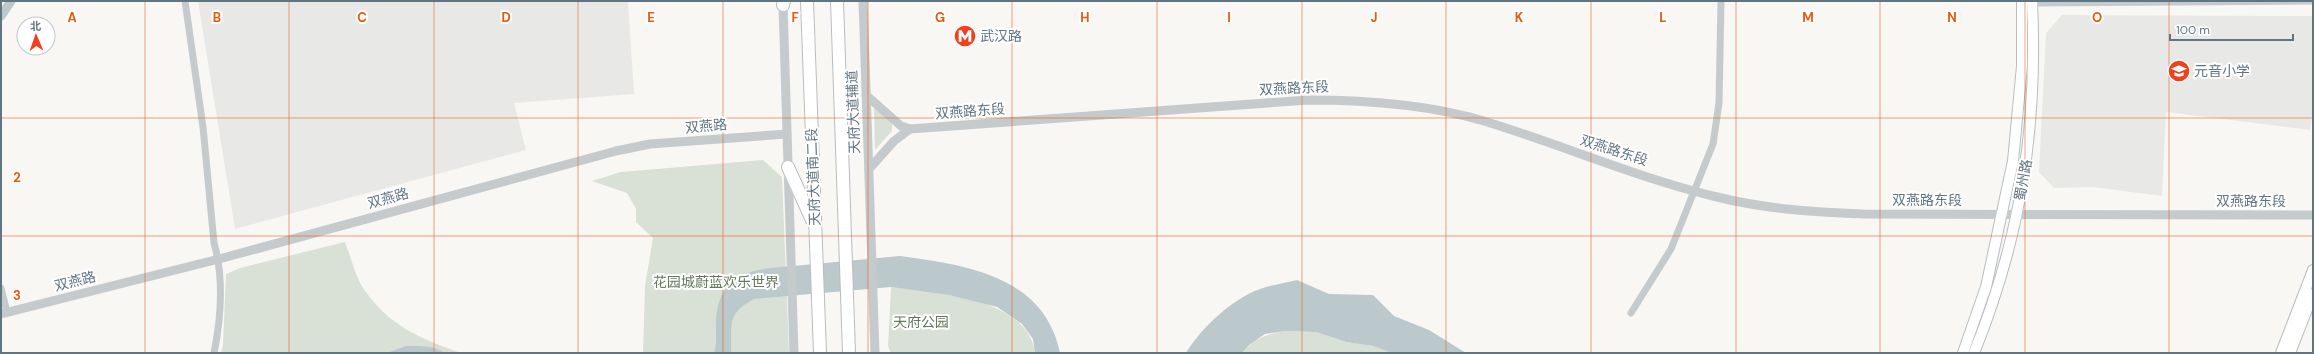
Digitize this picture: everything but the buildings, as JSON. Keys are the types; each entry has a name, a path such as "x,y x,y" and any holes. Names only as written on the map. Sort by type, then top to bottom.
{"highway":[{"name":"天府大道南二段","path":"807,1 814,225 820,353"},
{"path":"837,1 849,353"},
{"path":"788,167 814,225"}],"main road":[{"name":"蜀州路","path":"1963,353 1986,288 2013,161 2020,97 2027,2"},
{"name":"蜀州路","path":"1974,353 1987,322 2017,214 2028,157 2033,108 2027,2"},
{"path":"2281,353 2313,270"},
{"path":"2290,353 2313,294"}],"street":[{"path":"185,1 203,127 214,243 219,259 220,286 218,333 214,353"},
{"name":"天府大道辅道","path":"863,1 875,353"},
{"path":"1631,313 1671,249 1696,191 1713,144 1719,103 1721,1"},
{"path":"2027,2 2313,1"},
{"path":"784,3 794,353"},
{"path":"866,94 901,126 910,129"},
{"name":"双燕路东段","path":"910,129 1308,100 1353,100 1398,104 1483,121 1696,191 1756,205 1825,213 2313,215"},
{"path":"869,169 894,141 910,129"},
{"name":"双燕路","path":"4,313 219,259 616,151 650,144 787,134"},
{"path":"1,288 4,313"}],"shaded area":[{"path":"198,1 628,1 634,94 514,103 526,150 235,229"},
{"name":"元音小学","path":"2062,15 2313,16 2313,108 2310,130 2166,112 2162,196 2092,187 2054,188 2039,172 2046,33"},
{"path":"900,256 950,264 975,270 998,279 1019,290 1037,306 1051,327 1060,353 1035,353 1033,339 1022,324 997,307 949,295 891,287 754,299 745,304 739,310 732,321 731,353 714,353 716,340 716,319 721,296 726,288 740,276 771,268"},
{"path":"1297,280 1329,294 1373,295 1394,316 1429,330 1466,353 1392,353 1373,346 1346,342 1316,332 1286,331 1265,334 1249,345 1242,353 1186,353 1192,343 1209,324 1228,307 1260,289"},
{"path":"406,346 431,347 445,353 387,353"}],"green space":[{"path":"874,107 892,124 892,131 875,150"},
{"name":"花园城蔚蓝欢乐世界","path":"763,160 782,177 789,353 643,353 645,286 653,238 636,222 636,209 627,193 592,181 621,172"},
{"path":"345,242 360,283 383,312 394,321 418,336 461,353 221,353 223,345 226,274 240,268"},
{"name":"天府公园","path":"891,287 954,296 976,301 998,309 1016,320 1029,334 1035,353 891,353 888,346"},
{"path":"1286,331 1316,332 1346,342 1373,346 1392,353 1242,353 1257,340"}],"waterway":[{"path":"1,16 11,1"}],"place":[{"name":"武汉路","path":"965,36"},
{"name":"元音小学","path":"2179,71"}]}
